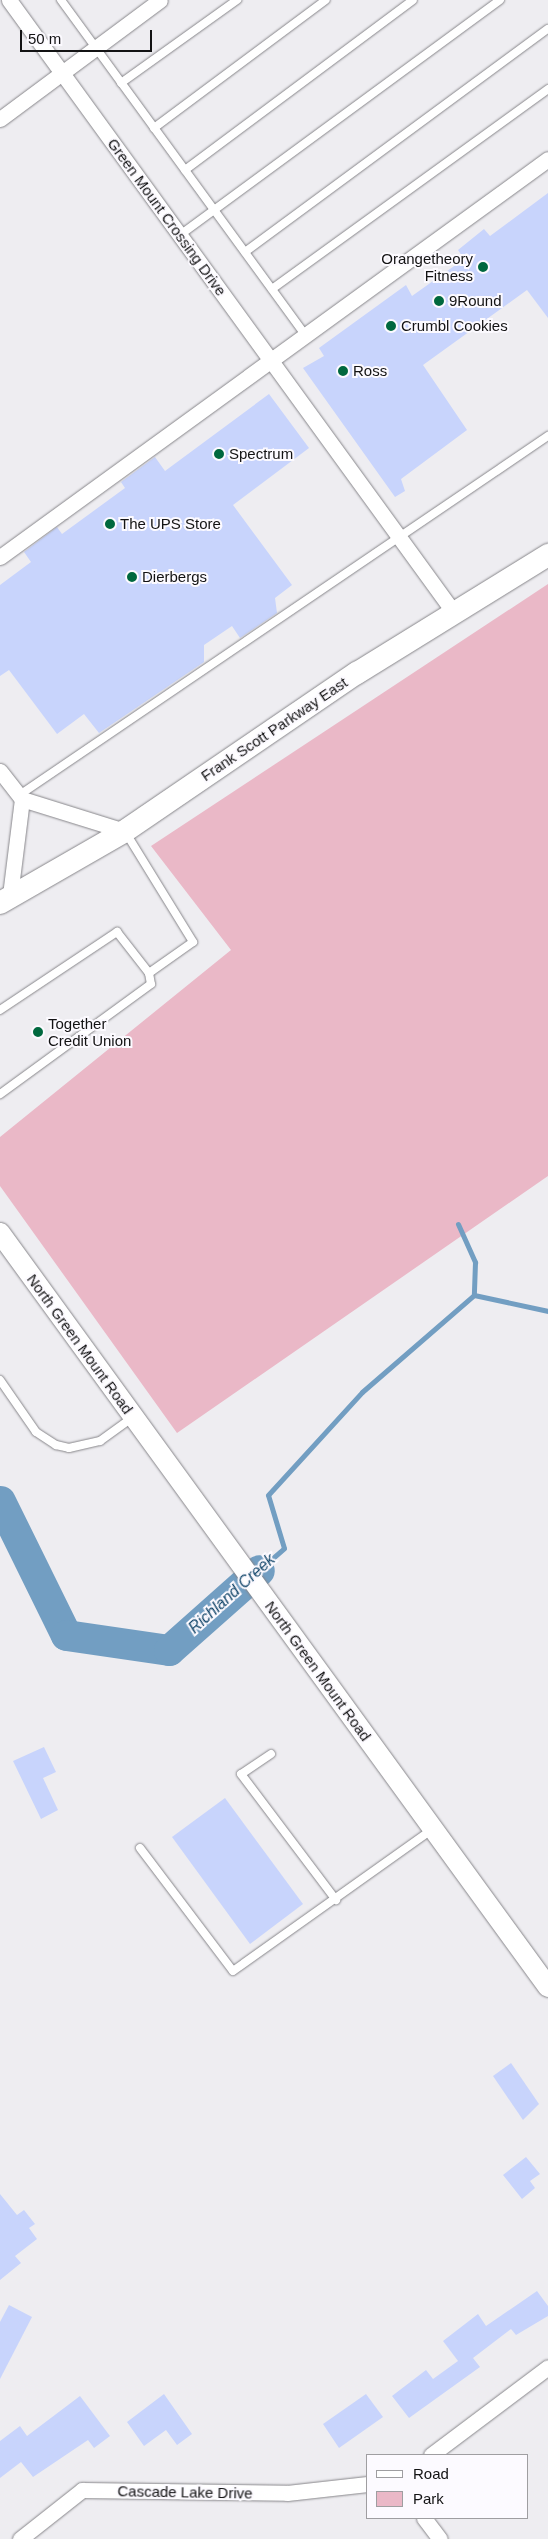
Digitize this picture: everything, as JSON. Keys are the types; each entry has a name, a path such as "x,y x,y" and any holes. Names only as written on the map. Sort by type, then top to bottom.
{"main road":[{"name":"Frank Scott Parkway East","path":"5,899 125,831 349,678 548,556"}],"street":[{"name":"Green Mount Crossing Drive","path":"9,0 454,614"},
{"path":"0,119 160,0"},
{"path":"0,556 548,159"},
{"path":"1,775 20,797 125,831"},
{"path":"5,899 20,797"},
{"name":"North Green Mount Road","path":"0,1234 548,1987"},
{"path":"432,2454 548,2367"},
{"name":"Cascade Lake Drive","path":"20,2539 82,2490 287,2493 366,2484"},
{"path":"425,2519 440,2539"}],"lane":[{"path":"121,83 238,0"},
{"path":"154,128 326,0"},
{"path":"184,170 414,0"},
{"path":"180,235 500,0"},
{"path":"63,1 306,336"},
{"path":"245,252 548,29"},
{"path":"272,290 548,89"},
{"path":"20,797 548,436"},
{"path":"125,831 193,942 150,974"},
{"path":"0,1010 117,932 150,974 151,984 0,1094"},
{"path":"0,1381 36,1432 56,1445 69,1448 100,1441 133,1417"},
{"path":"271,1754 241,1774 336,1900"},
{"path":"140,1848 233,1971 336,1900 433,1829"}],"green space":[{"path":"548,584 548,1176 177,1433 0,1186 0,1137 231,950 151,846"}],"building":[{"path":"548,193 548,318 527,290 423,365 467,430 401,479 405,491 395,497 303,368 324,356 319,348 406,285 412,296 464,259 458,250 484,229 490,236"},
{"path":"269,394 309,448 233,505 292,585 275,598 277,613 240,638 232,626 204,645 204,662 99,733 84,714 57,734 9,670 0,676 0,585 31,562 24,552 57,527 62,534 125,488 121,482 155,457 165,471"},
{"path":"44,1747 56,1772 43,1778 58,1810 41,1819 13,1761"},
{"path":"225,1798 303,1904 250,1944 172,1837"},
{"path":"511,2063 539,2104 523,2120 493,2076"},
{"path":"526,2157 540,2174 530,2181 535,2188 522,2199 503,2175"},
{"path":"0,2194 17,2215 24,2210 35,2224 29,2228 37,2239 15,2256 21,2263 0,2280"},
{"path":"537,2291 548,2306 548,2316 516,2335 511,2329 473,2358 480,2367 409,2418 392,2396 426,2370 433,2379 458,2361 443,2341 478,2314 486,2326"},
{"path":"9,2305 32,2317 0,2379 0,2322"},
{"path":"164,2394 192,2434 177,2445 166,2430 144,2446 127,2422"},
{"path":"366,2394 383,2417 339,2448 323,2424"},
{"path":"80,2396 110,2436 94,2448 88,2440 33,2477 21,2462 0,2478 0,2441 20,2426 27,2436"}],"waterway":[{"path":"458,1224 475,1262 474,1295"},
{"name":"Richland Creek","path":"474,1295 548,1311"},
{"name":"Richland Creek","path":"259,1570 284,1548 268,1495 362,1392 474,1295"},
{"name":"Richland Creek","path":"0,1501 66,1635 169,1650 259,1570"}],"place":[{"name":"Orangetheory Fitness","path":"483,267"},
{"name":"9Round","path":"439,301"},
{"name":"Crumbl Cookies","path":"391,326"},
{"name":"Ross","path":"343,371"},
{"name":"Spectrum","path":"219,454"},
{"name":"The UPS Store","path":"110,524"},
{"name":"Dierbergs","path":"132,577"},
{"name":"Together Credit Union","path":"38,1032"}]}
